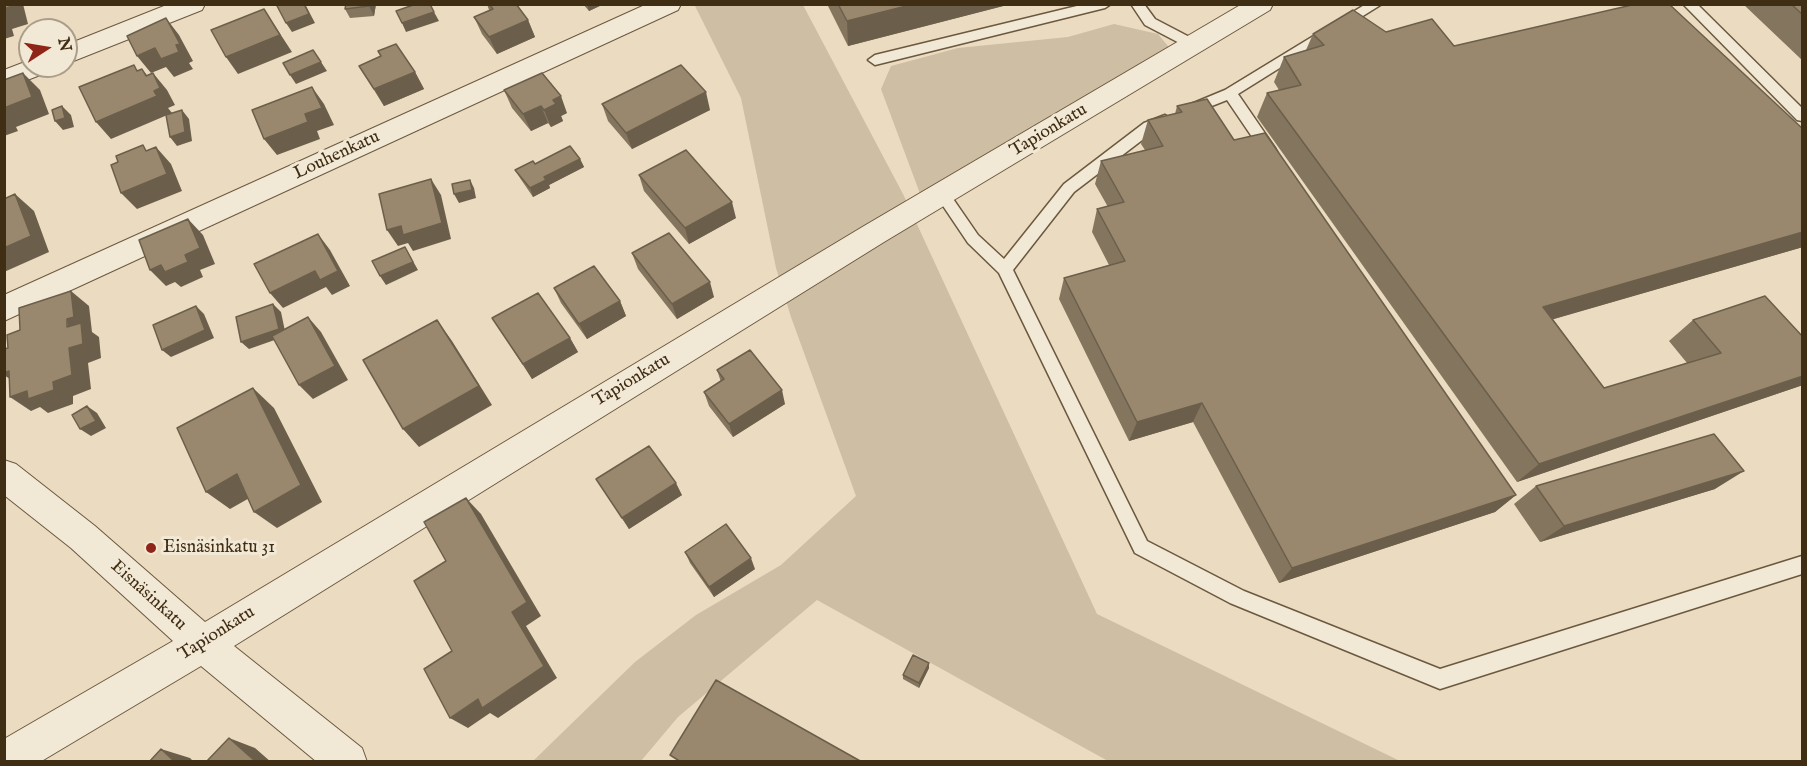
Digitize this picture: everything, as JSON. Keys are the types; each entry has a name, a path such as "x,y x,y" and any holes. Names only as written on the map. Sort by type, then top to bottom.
{"street":[{"path":"78,50 193,4"},
{"name":"Louhenkatu","path":"4,309 669,4"},
{"name":"Tapionkatu","path":"4,761 202,644 942,194 1261,4"},
{"path":"4,80 18,74"},
{"name":"Eisnäsinkatu","path":"4,476 82,537 202,644 348,762"}],"lane":[{"path":"875,60 1105,4"},
{"path":"1137,4 1150,22 1194,45"},
{"path":"1005,269 1069,188 1149,127 1230,93 1376,4"},
{"path":"1689,4 1803,116"},
{"path":"1230,93 1277,162"},
{"path":"942,194 973,239 1005,269 1141,547 1237,597 1440,679 1803,565"}],"shaded area":[{"path":"694,4 803,5 903,194 1097,614 1400,761 1108,761 817,600 678,717 641,761 532,762 635,662 696,615 781,565 856,496 791,317 776,268 741,98"},
{"path":"1114,24 1158,34 1172,51 922,199 881,89 891,66 958,48 1068,37"}],"building":[{"path":"4,4 12,4 12,6 4,9"},
{"path":"276,4 304,4 309,14 286,23"},
{"path":"346,4 370,4 345,9"},
{"path":"416,4 430,4 434,12 402,23 396,11"},
{"path":"489,4 516,4 528,20 489,37 474,17 493,9"},
{"path":"838,4 914,4 847,21"},
{"path":"1636,4 1669,4 1803,129 1803,232 1543,307 1604,388 1721,353 1693,320 1765,296 1803,337 1803,376 1539,464 1267,93 1301,85 1284,57 1324,45 1313,34 1353,10 1386,32 1432,19 1454,46"},
{"path":"1791,4 1803,4 1803,15"},
{"path":"264,9 280,35 226,57 211,30"},
{"path":"166,18 180,44 176,45 179,52 161,59 155,48 137,56 127,36"},
{"path":"396,44 415,72 374,89 359,66 381,56 378,51"},
{"path":"313,50 321,62 290,75 283,63"},
{"path":"134,65 137,71 142,69 146,76 153,73 160,88 154,91 157,96 96,122 79,87"},
{"path":"681,65 706,92 626,133 602,104"},
{"path":"542,73 561,96 553,100 556,104 544,110 541,106 523,114 504,90"},
{"path":"18,75 18,78 25,78 32,97 4,108 4,80"},
{"path":"312,87 322,108 305,114 308,122 264,139 252,110"},
{"path":"1207,99 1234,140 1265,133 1516,495 1292,568 1202,403 1137,422 1064,278 1125,261 1097,209 1124,202 1101,161 1163,146 1148,120 1182,112 1177,106"},
{"path":"62,106 65,118 55,121 52,110"},
{"path":"182,110 185,132 170,137 166,115"},
{"path":"143,145 146,151 156,147 167,174 121,193 111,165 118,162 116,156"},
{"path":"570,146 580,159 544,177 546,180 530,188 515,170 533,161 535,164"},
{"path":"686,150 732,202 685,228 639,175"},
{"path":"431,179 442,223 403,235 401,226 387,230 379,194"},
{"path":"470,180 472,190 454,194 452,184"},
{"path":"15,194 31,236 4,248 4,199"},
{"path":"188,219 200,248 185,255 188,262 165,272 161,265 150,270 139,240"},
{"path":"669,233 710,282 672,304 632,253"},
{"path":"318,234 338,271 320,280 315,271 270,293 254,264"},
{"path":"405,247 413,262 380,276 372,261"},
{"path":"594,266 620,301 579,324 554,288"},
{"path":"71,291 74,317 67,319 67,327 81,323 83,344 69,348 72,375 53,382 54,390 28,399 27,391 10,397 9,371 4,373 4,349 8,348 7,335 20,330 19,308"},
{"path":"538,293 570,338 523,364 492,318"},
{"path":"273,304 279,329 241,342 236,317"},
{"path":"196,306 205,330 162,350 153,325"},
{"path":"308,317 335,366 299,385 272,336"},
{"path":"437,320 479,386 403,429 363,360"},
{"path":"750,350 782,390 729,424 704,392 724,379 717,370"},
{"path":"253,388 301,485 254,512 237,474 206,492 177,428"},
{"path":"87,406 96,421 80,429 72,415"},
{"path":"1714,434 1744,471 1564,526 1536,486"},
{"path":"649,446 676,483 622,518 596,479"},
{"path":"466,498 527,602 512,612 544,666 482,708 478,699 450,718 424,669 452,651 414,581 446,561 424,522"},
{"path":"726,524 751,558 709,587 685,552"},
{"path":"913,655 929,663 919,683 903,675"},
{"path":"716,680 862,762 681,762 670,755"},
{"path":"229,738 256,762 206,762"},
{"path":"161,749 175,762 149,762"}],"place":[{"name":"Eisnäsinkatu 31","path":"151,548"}]}
